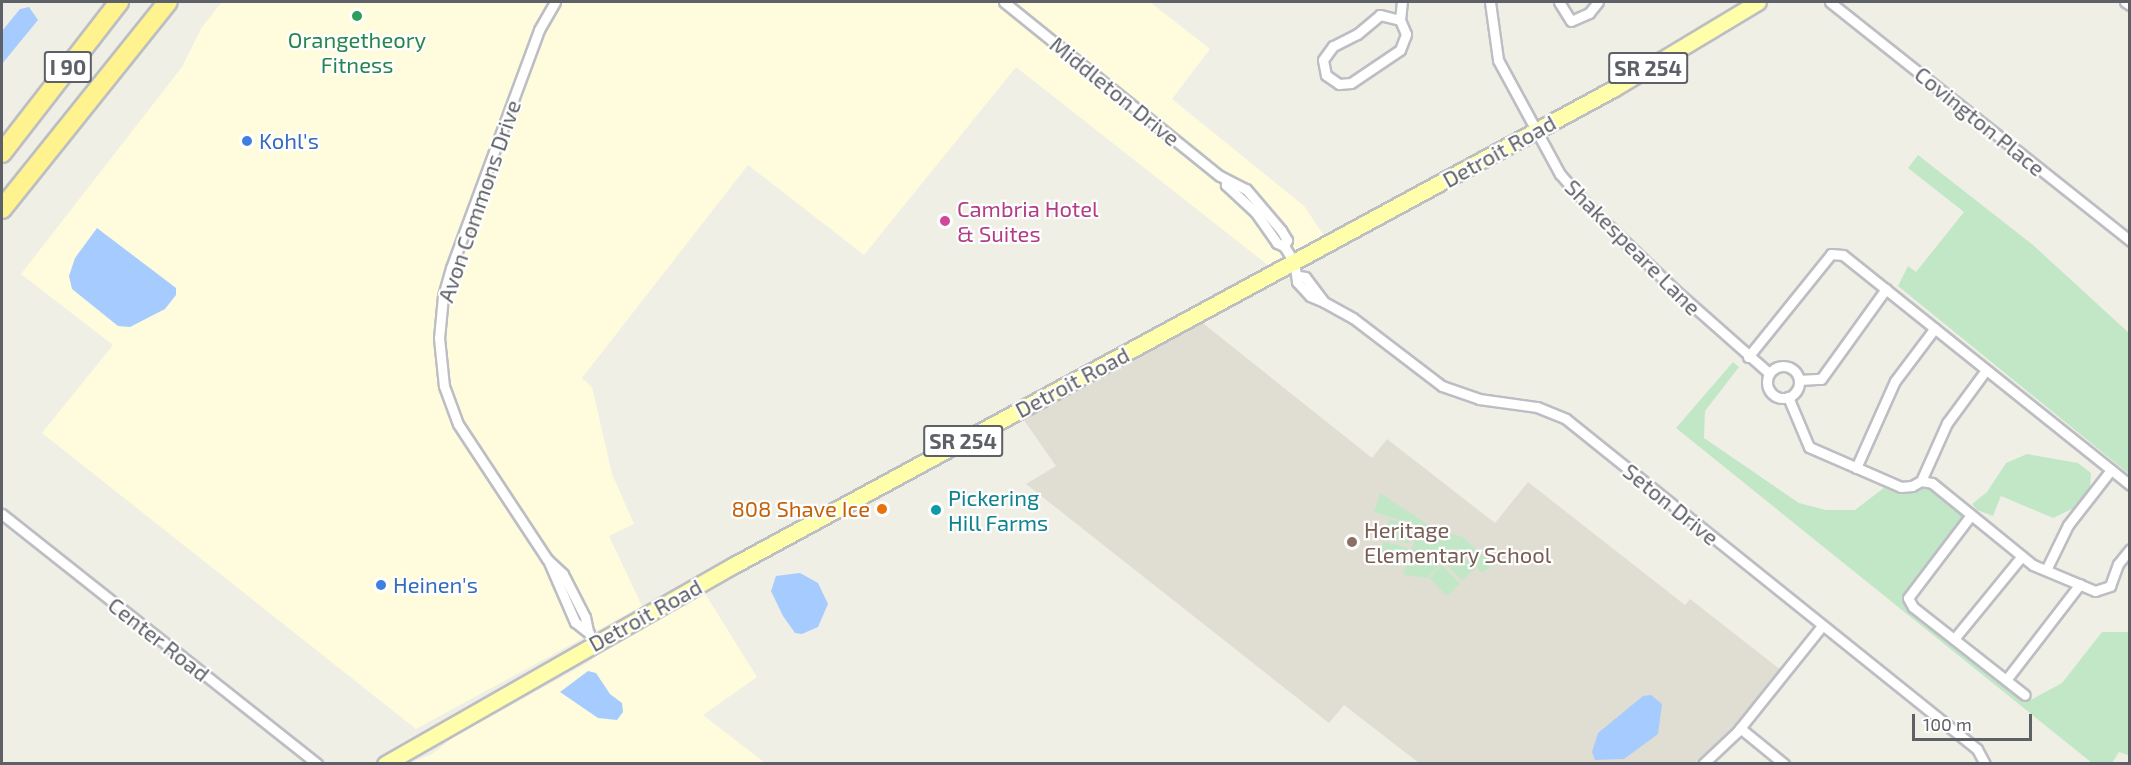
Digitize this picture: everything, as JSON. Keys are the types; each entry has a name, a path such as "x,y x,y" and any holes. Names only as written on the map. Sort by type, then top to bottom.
{"highway":[{"name":"I 90","path":"2,153 119,2"},
{"name":"I 90","path":"2,209 168,2"}],"main road":[{"name":"Detroit Road","path":"386,764 592,637 1296,269 1758,2"}],"street":[{"name":"Avon Commons Drive","path":"555,2 539,30 451,268 443,296 439,339 444,386 458,424 547,559 563,574 585,617 592,637"},
{"name":"Middleton Drive","path":"1005,2 1226,180 1226,185 1255,213 1277,243 1284,246 1296,269"},
{"path":"1400,20 1380,15 1358,34 1333,46 1323,60 1326,75 1344,85 1375,70 1403,47 1406,34 1400,20 1402,2"},
{"name":"Shakespeare Lane","path":"1490,2 1498,60 1560,174 1587,205 1748,357 1769,373 1766,384 1770,392 1788,397"},
{"path":"1558,2 1571,21 1589,13 1598,2"},
{"name":"Covington Place","path":"1830,2 2130,241"},
{"path":"2126,2 2130,5"},
{"path":"1748,357 1831,254 1843,255 2130,485"},
{"name":"Seton Drive","path":"1296,269 1298,282 1310,296 1353,318 1442,386 1479,399 1537,407 1566,419 1977,749 1985,764"},
{"path":"1799,380 1821,379 1886,289"},
{"path":"1856,468 1895,381 1935,328"},
{"path":"1769,373 1786,366 1796,372 1799,380 1796,390 1788,397 1809,447 1901,487 1921,481 1932,483 2022,556 2046,570 2080,584 2105,590 2130,549"},
{"path":"1921,481 1947,423 1986,370"},
{"path":"2046,570 2068,525 2111,470"},
{"name":"Center Road","path":"2,514 317,764"},
{"path":"1971,514 1908,598 1913,607 2025,695"},
{"path":"1954,639 2022,556"},
{"path":"2006,680 2080,584"},
{"path":"1703,764 1740,728 1822,626"},
{"path":"1740,728 1784,764"}],"shaded area":[{"path":"222,2 1150,2 1210,49 1172,99 1304,206 1325,237 1269,266 1016,67 864,255 748,165 582,378 592,387 612,474 634,524 609,536 642,606 416,729 42,433 113,345 21,274 182,67 202,27"},
{"name":"Heritage Elementary School","path":"1199,320 1372,458 1387,439 1495,523 1528,482 1685,605 1690,599 1781,670 1723,740 1694,763 1419,763 1344,705 1329,723 1026,484 1056,466 1021,416"},
{"path":"704,592 757,677 703,715 765,763 408,764 432,754 472,723 490,717 587,663 614,642"}],"green space":[{"path":"1918,155 2033,245 2129,333 2129,474 1898,286 1908,266 1916,272 1964,212 1908,168"},
{"path":"1733,362 1739,367 1705,411 1704,438 1799,503 1826,510 1855,510 1885,487 1925,486 1967,515 1905,598 1939,631 2029,701 2062,683 2102,632 2129,632 2128,755 2119,752 2112,763 2092,763 1676,428"},
{"path":"2027,454 2078,463 2091,473 2090,488 2074,508 2053,518 2001,496 1993,516 1977,510 1972,504 1987,492 2006,463"},
{"path":"1380,493 1436,530 1463,537 1493,565 1482,573 1458,548 1427,578 1403,575 1419,526 1374,512"},
{"path":"1389,519 1414,526 1408,544 1384,536"},
{"path":"1383,541 1408,548 1402,566 1378,559"},
{"path":"1457,550 1475,568 1462,581 1445,563"},
{"path":"1442,565 1460,584 1447,596 1429,578"}],"water":[{"path":"29,7 38,20 2,64 2,31 20,9"},
{"path":"97,228 176,288 176,295 165,309 130,327 118,326 72,289 69,276 75,258"},
{"path":"800,573 818,583 828,604 818,627 802,634 795,633 783,616 771,591 776,576"},
{"path":"588,671 596,673 610,694 622,703 623,712 617,720 598,718 560,692"},
{"path":"1651,695 1662,704 1658,734 1624,759 1595,760 1592,752 1598,733 1643,696"}],"place":[{"name":"Orangetheory Fitness","path":"357,16"},
{"name":"Kohl's","path":"247,141"},
{"name":"Cambria Hotel & Suites","path":"945,221"},
{"name":"808 Shave Ice","path":"882,509"},
{"name":"Pickering Hill Farms","path":"936,510"},
{"name":"Heritage Elementary School","path":"1352,542"},
{"name":"Heinen's","path":"381,585"}]}
